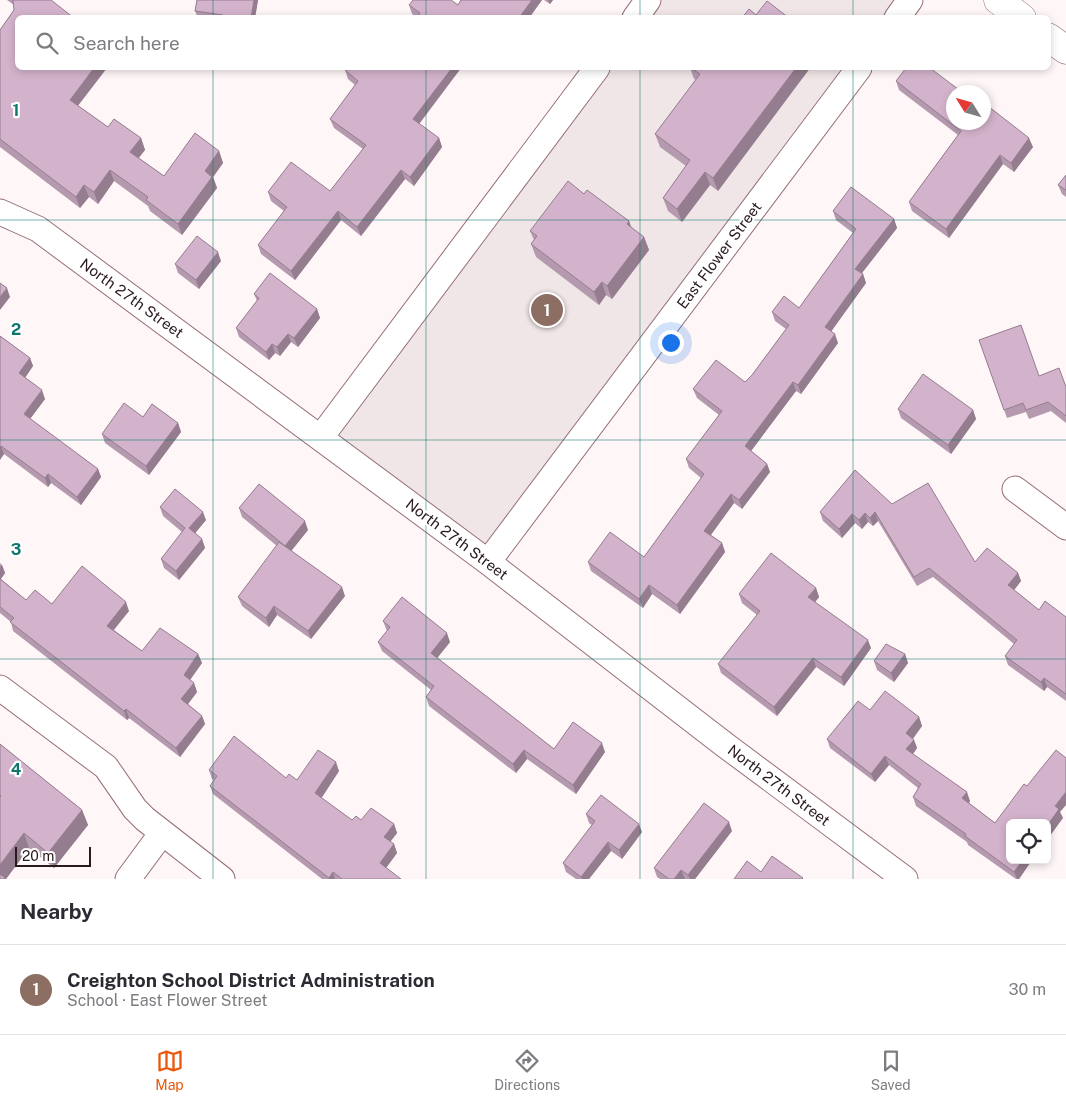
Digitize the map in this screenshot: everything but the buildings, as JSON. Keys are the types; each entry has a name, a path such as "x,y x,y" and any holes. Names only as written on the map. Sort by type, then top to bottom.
{"street":[{"path":"637,15 648,0"},
{"path":"899,15 910,0"},
{"path":"998,0 1018,15"},
{"path":"1051,39 1066,50"},
{"path":"321,437 596,70"},
{"name":"East Flower Street","path":"488,562 857,70"},
{"name":"North 27th Street","path":"0,212 38,229 321,437 488,562 725,745 906,879"},
{"path":"1015,489 1066,527"},
{"path":"0,688 106,767 135,809 162,833 222,879"},
{"path":"128,879 162,833"}],"shaded area":[{"path":"648,0 910,0 899,15 637,15"},
{"path":"596,70 857,70 488,562 321,437"}],"place":[{"name":"Creighton School District Administration","path":"547,310"}]}
